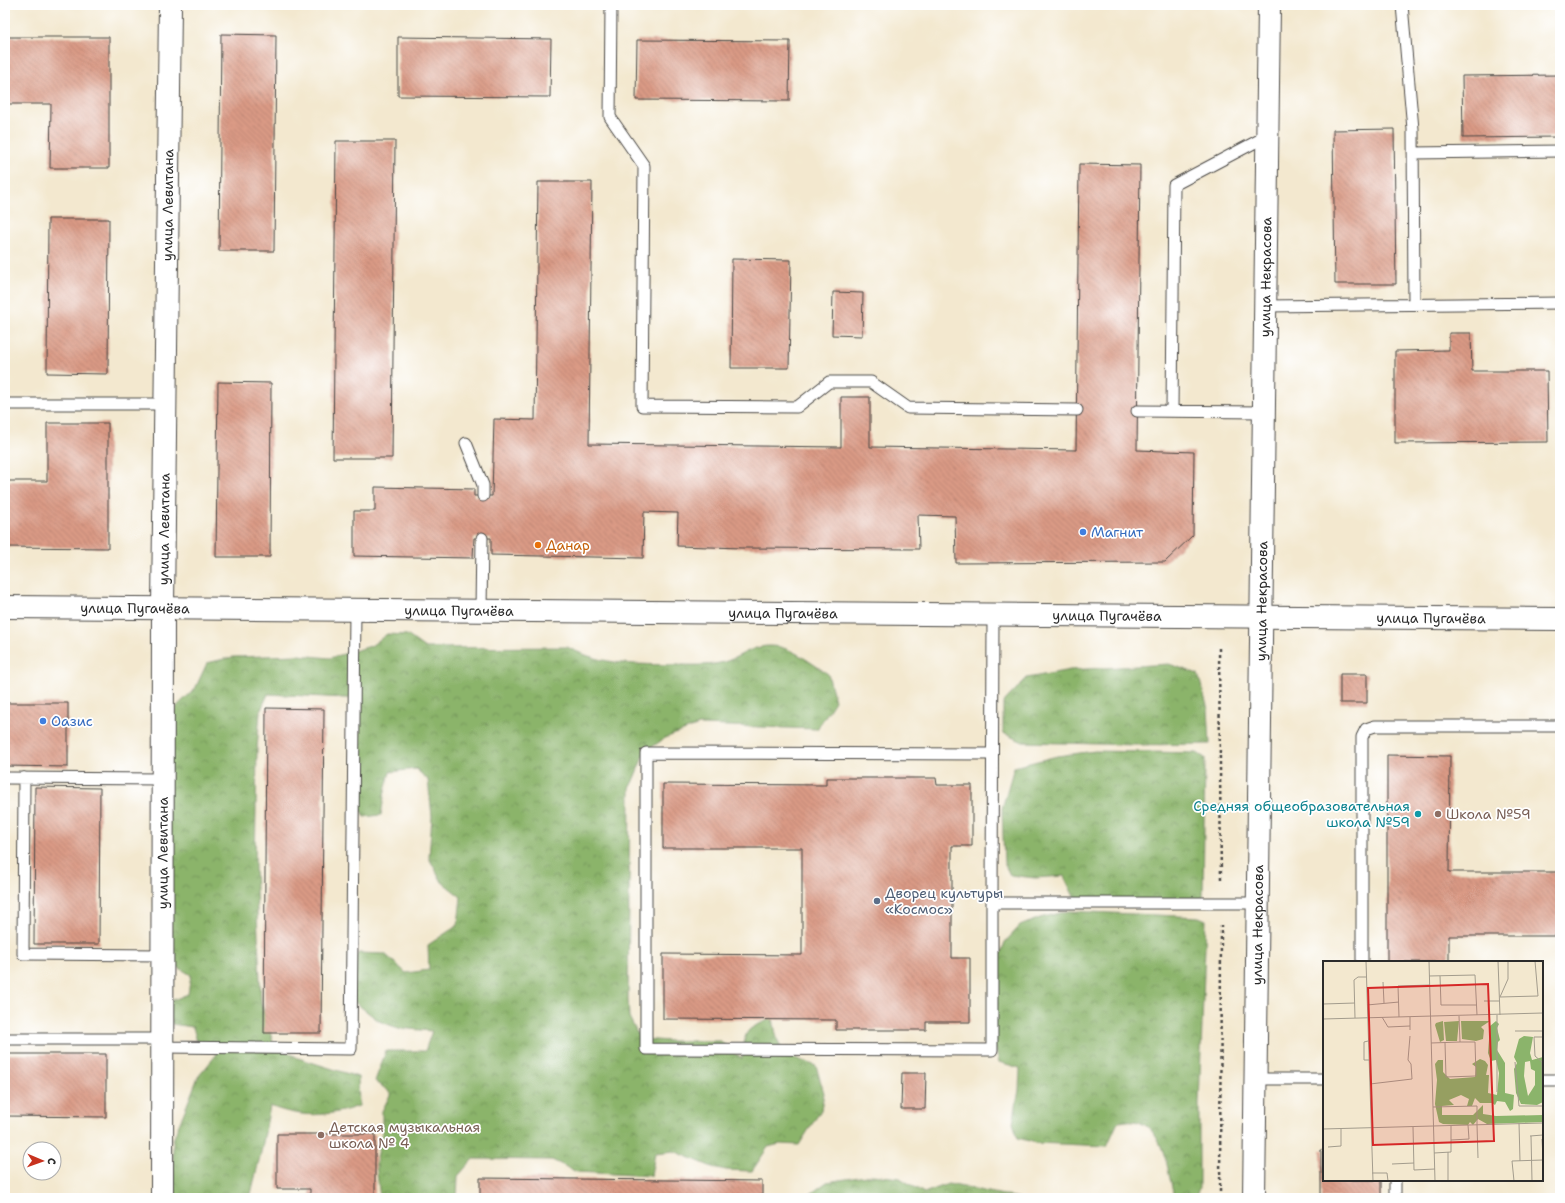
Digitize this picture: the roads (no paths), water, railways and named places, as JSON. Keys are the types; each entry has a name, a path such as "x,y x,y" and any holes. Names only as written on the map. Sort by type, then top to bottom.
{"street":[{"name":"улица Левитана","path":"162,1198 163,608 170,5"},
{"name":"улица Некрасова","path":"1254,1198 1269,5"},
{"name":"улица Пугачёва","path":"5,607 1560,619"}],"lane":[{"path":"611,5 610,117 644,166 642,406 797,407 829,382 872,382 908,408 1077,410"},
{"path":"1402,5 1413,129 1414,304"},
{"path":"1172,411 1174,185 1268,136"},
{"path":"1413,153 1560,151"},
{"path":"1266,306 1560,303"},
{"path":"5,404 165,404"},
{"path":"1137,411 1264,412"},
{"path":"466,443 483,485 483,496"},
{"path":"481,610 482,538"},
{"path":"5,1039 351,1049 355,609"},
{"path":"992,754 646,753 646,1049 992,1050 993,614"},
{"path":"1362,961 1362,737 1366,729 1375,726 1560,726"},
{"path":"5,778 163,779"},
{"path":"24,778 23,954 162,955"},
{"path":"992,903 1258,903"},
{"path":"1256,1079 1323,1079"},
{"path":"1543,1080 1560,1080"},
{"path":"1395,1181 1395,1198"}],"place":[{"name":"Магнит","path":"1083,532"},
{"name":"Данар","path":"538,545"},
{"name":"Оазис","path":"43,721"},
{"name":"Средняя общеобразовательная школа №59","path":"1418,814"},
{"name":"Школа №59","path":"1438,814"},
{"name":"Дворец культуры «Космос»","path":"877,901"},
{"name":"Детская музыкальная школа № 4","path":"321,1135"}]}
